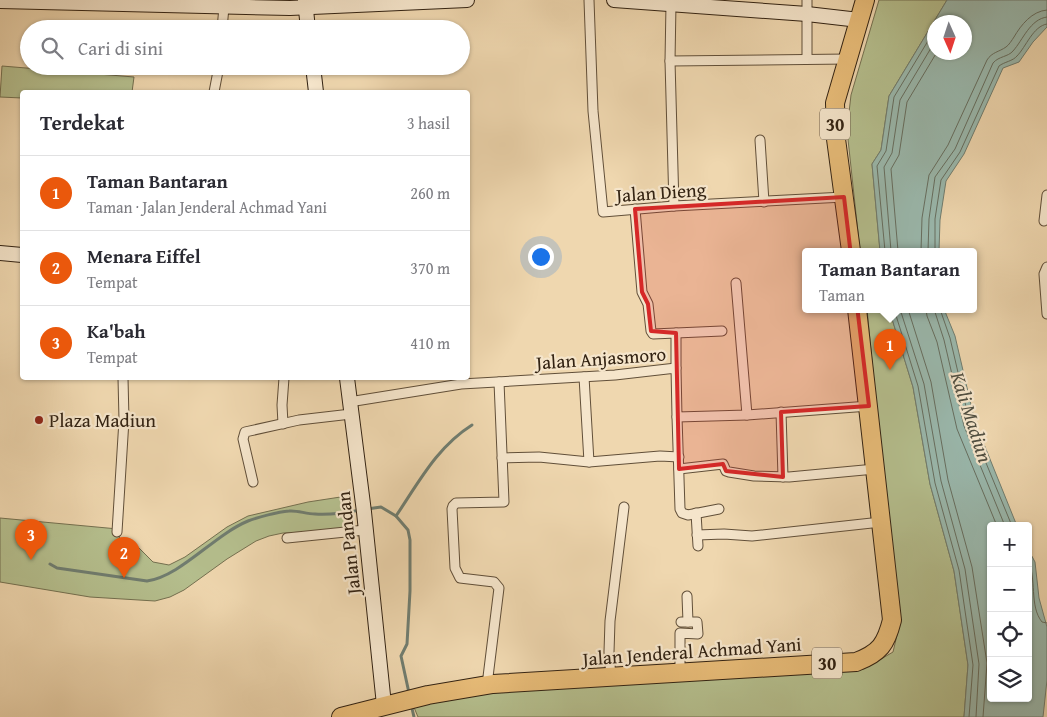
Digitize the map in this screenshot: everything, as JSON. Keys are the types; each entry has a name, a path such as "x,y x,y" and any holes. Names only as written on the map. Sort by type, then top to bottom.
{"highway":[{"name":"30","path":"851,248 834,120 835,103 866,0"},
{"name":"Jalan Jenderal Achmad Yani","path":"341,717 428,695 487,685 856,662 871,656 882,645 889,632 892,620 857,313"}],"street":[{"path":"0,1 290,8 319,3 468,0"},
{"name":"Jalan Dieng","path":"588,0 593,112 604,212 674,206 844,197"},
{"path":"614,0 671,4 807,7 859,20"},
{"path":"305,4 307,20"},
{"path":"671,4 670,61 674,206"},
{"path":"223,20 224,7"},
{"path":"806,59 807,7"},
{"path":"670,61 848,59"},
{"path":"214,90 217,75"},
{"path":"314,75 316,90"},
{"path":"760,140 764,202"},
{"path":"1044,221 1047,195"},
{"path":"635,209 642,292 648,304 653,334 722,331"},
{"path":"0,253 20,255"},
{"path":"1047,267 1044,274 1047,314"},
{"path":"736,284 747,415"},
{"path":"676,333 676,368"},
{"name":"Jalan Anjasmoro","path":"253,482 243,434 249,430 461,384 615,375 676,368 680,509 685,514 696,513"},
{"path":"584,376 589,462"},
{"path":"117,532 124,420 123,380"},
{"path":"284,380 282,405 285,423"},
{"name":"Jalan Pandan","path":"347,380 389,704"},
{"path":"487,685 500,588 494,582 460,578 458,575 455,568 452,509 456,503 504,502 499,382"},
{"path":"677,417 747,415 869,406"},
{"path":"781,412 783,477"},
{"path":"502,458 539,457 589,462 660,456 679,457"},
{"path":"679,469 722,464 726,472 754,476 783,477 875,468"},
{"path":"610,677 610,620 624,507"},
{"path":"698,546 696,513 719,509"},
{"path":"697,535 752,536 881,522"},
{"path":"287,538 366,530"},
{"path":"680,673 680,633 698,634 698,622 684,622 687,596"}],"highlighted area":[{"path":"844,197 869,406 781,412 783,477 726,471 723,464 679,469 676,333 651,331 648,304 642,292 635,209"}],"green space":[{"path":"879,0 947,0 938,15 927,15 927,33 889,96 881,150 872,164 880,248 860,248 847,130 851,95"},
{"path":"2,66 20,68 20,75 110,75 134,77 132,90 20,90 20,98 0,97"},
{"path":"867,313 890,313 913,387 930,484 954,571 968,665 964,717 418,717 413,705 480,692 864,669 893,652 898,631"},
{"path":"347,496 350,530 283,533 269,536 256,541 227,559 184,590 170,597 155,601 90,597 0,582 0,518 118,529 120,541 136,545 153,562 169,565 185,557 227,527 248,516 308,502"}],"water":[{"path":"947,0 1047,0 1047,27 1033,42 1019,62 1003,68 964,154 946,181 940,220 939,248 880,248 872,164 881,150 889,96 927,33 927,60 972,60 972,15 938,15"},
{"name":"Kali Madiun","path":"890,313 946,313 955,336 975,422 1015,522 987,522 987,702 1032,702 1032,556 1035,562 1039,598 1047,627 1047,680 1043,717 964,717 968,665 954,571 930,484 913,387"}],"waterway":[{"path":"396,516 439,454 472,425"},
{"path":"367,509 381,507 396,516 408,530 410,540 410,591 407,644 401,656 409,693"},
{"path":"50,564 57,568 147,581 160,578 185,564 235,527 252,519 289,511 327,514 361,510"},
{"path":"411,704 414,717"}],"place":[{"name":"Taman Bantaran","path":"890,370"},
{"name":"Plaza Madiun","path":"39,420"},
{"name":"Ka'bah","path":"31,560"},
{"name":"Menara Eiffel","path":"124,578"}]}
